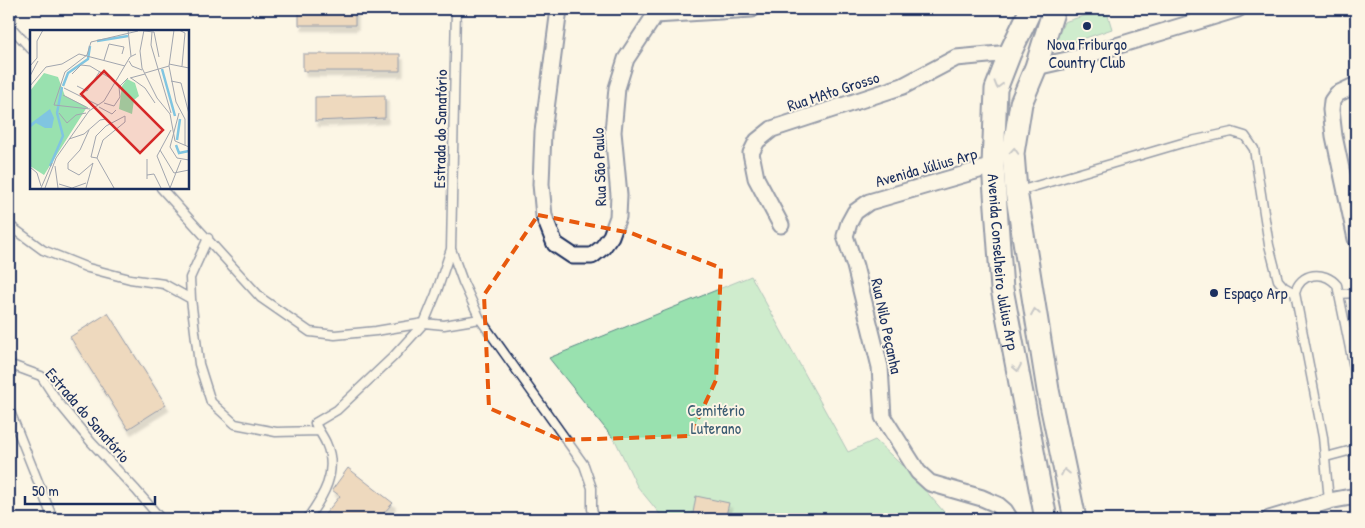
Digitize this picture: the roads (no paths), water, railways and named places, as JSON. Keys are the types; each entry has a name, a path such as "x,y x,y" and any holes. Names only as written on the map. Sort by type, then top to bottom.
{"main road":[{"name":"Avenida Conselheiro Julius Arp","path":"1031,9 1010,53 996,89 992,166 1002,289 1042,517"},
{"name":"Avenida Conselheiro Julius Arp","path":"1054,9 1036,67 1021,104 1013,153 1016,191 1048,390 1075,519"}],"street":[{"name":"Rua São Paulo","path":"559,9 542,132 541,184 544,216 555,244 573,256 592,256 603,248 612,236 618,218 619,195 614,132 617,88 626,58 657,12 752,9"},
{"path":"1036,67 1080,57 1238,9"},
{"name":"Rua MAto Grosso","path":"781,226 756,178 751,153 757,141 772,129 903,86 956,58 1010,53"},
{"path":"1356,85 1337,94 1332,101 1331,110 1334,136 1356,239"},
{"name":"Avenida Július Arp","path":"869,202 992,166"},
{"name":"Rua Nilo Peçanha","path":"869,202 855,212 848,223 846,236 880,367 883,417 918,472 930,483 982,498 998,505 1010,519"},
{"path":"1258,519 1273,518 1329,501 1355,499"}],"lane":[{"path":"12,9 10,26 30,48"},
{"name":"Estrada do Sanatório","path":"319,431 315,422 337,410 393,357 424,323 451,249 456,9"},
{"path":"1016,191 1182,143 1232,132 1245,136 1254,149 1269,245 1278,280 1284,287 1295,292"},
{"path":"162,189 262,298 310,332 336,335 424,323 444,325 480,319"},
{"path":"9,225 43,250 88,268 130,279 164,284 191,299"},
{"path":"208,238 190,278 199,364 211,402 235,424 276,432 319,431 327,445 332,472 322,498 307,519"},
{"name":"Estrada do Sanatório","path":"451,249 463,282 480,319 584,465 592,488 592,509 595,519"},
{"path":"1329,501 1326,457 1295,292 1297,285 1302,279 1323,275 1332,280 1336,285 1356,378"},
{"path":"1339,294 1356,293"},
{"name":"Estrada do Sanatório","path":"9,372 14,366 40,376 58,402 91,442 160,519"},
{"path":"9,409 53,519"},
{"path":"1326,457 1356,449"}],"place":[{"name":"Nova Friburgo Country Club","path":"1087,26"},
{"name":"Espaço Arp","path":"1214,293"}],"park label":[{"name":"Cemitério Luterano","path":"716,419"}]}
